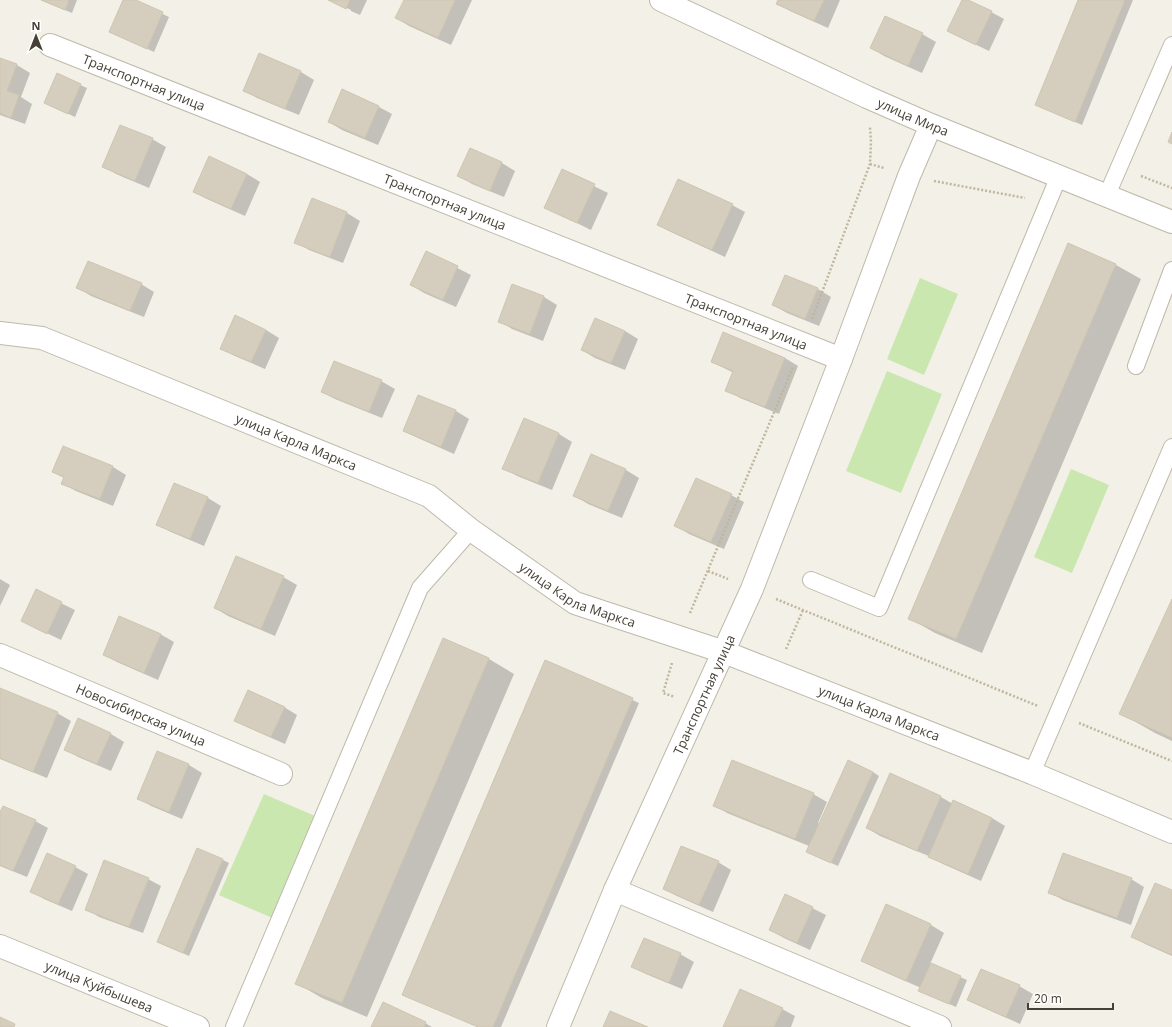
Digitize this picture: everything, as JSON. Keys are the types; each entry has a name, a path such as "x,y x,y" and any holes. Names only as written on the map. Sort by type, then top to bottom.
{"street":[{"name":"улица Мира","path":"661,0 867,97 932,125 1172,222"},
{"name":"Транспортная улица","path":"50,45 841,358"},
{"name":"Транспортная улица","path":"558,1027 615,890 752,589 909,176 932,125"},
{"name":"улица Карла Маркса","path":"0,333 42,338 429,496 471,530 575,603 724,652 1032,773 1172,832"},
{"name":"Новосибирская улица","path":"0,655 281,774"},
{"path":"615,890 940,1027"},
{"name":"улица Куйбышева","path":"0,946 198,1027"}],"lane":[{"path":"1107,195 1172,46"},
{"path":"811,580 879,608 1059,176"},
{"path":"1136,366 1172,270"},
{"path":"1032,773 1172,447"},
{"path":"234,1027 420,588 471,530"}],"path":[{"path":"1119,167 1172,188"},
{"path":"708,571 1172,761"}],"green space":[{"path":"920,278 958,294 924,375 887,359"},
{"path":"887,371 942,394 901,493 846,471"},
{"path":"1071,469 1109,485 1072,573 1034,557"},
{"path":"264,794 322,819 277,920 219,895"}],"building":[{"path":"41,0 69,0 65,10"},
{"path":"123,0 136,0 163,12 147,49 109,32"},
{"path":"328,0 350,0 346,9"},
{"path":"404,0 455,0 438,38 395,18"},
{"path":"778,0 824,0 814,21 776,4"},
{"path":"962,0 968,0 992,11 976,45 947,31"},
{"path":"1078,0 1125,0 1075,122 1035,105"},
{"path":"885,16 923,33 908,66 870,48"},
{"path":"259,53 301,71 285,109 243,91"},
{"path":"0,58 17,64 7,91 19,95 11,118 0,113"},
{"path":"57,73 81,84 68,114 44,103"},
{"path":"342,89 379,106 365,138 328,122"},
{"path":"120,125 153,138 135,181 102,167"},
{"path":"1172,132 1172,144 1168,142"},
{"path":"470,148 502,162 490,191 457,176"},
{"path":"209,156 247,174 231,209 193,192"},
{"path":"562,169 595,184 577,223 544,208"},
{"path":"678,179 733,204 712,250 657,225"},
{"path":"312,198 347,212 330,257 294,243"},
{"path":"1068,243 1116,264 956,639 908,619"},
{"path":"426,251 458,266 443,300 410,285"},
{"path":"88,261 142,283 130,311 76,288"},
{"path":"785,275 818,288 805,319 772,305"},
{"path":"512,284 544,296 530,334 498,322"},
{"path":"235,315 266,330 251,362 220,349"},
{"path":"595,318 625,331 611,363 581,350"},
{"path":"723,332 785,358 765,407 725,391 733,371 711,362"},
{"path":"334,361 382,380 369,412 321,392"},
{"path":"418,395 456,410 441,447 403,431"},
{"path":"524,418 559,433 538,483 502,469"},
{"path":"63,446 113,466 100,499 61,484 64,477 52,472"},
{"path":"591,454 626,469 608,511 573,496"},
{"path":"696,478 732,494 711,542 674,526"},
{"path":"174,483 208,497 190,539 156,525"},
{"path":"236,556 284,576 261,629 214,608"},
{"path":"36,589 62,602 47,634 21,621"},
{"path":"1172,599 1172,738 1119,714"},
{"path":"119,616 161,634 144,673 103,655"},
{"path":"443,638 489,658 342,1003 295,984"},
{"path":"545,660 633,698 493,1027 478,1027 402,995"},
{"path":"0,688 58,712 33,772 0,758"},
{"path":"248,690 285,707 271,737 234,721"},
{"path":"78,718 111,733 97,764 64,750"},
{"path":"157,751 189,764 169,812 137,799"},
{"path":"732,760 814,793 795,839 713,806"},
{"path":"848,760 873,772 831,863 806,852"},
{"path":"890,773 941,796 917,851 866,828"},
{"path":"953,800 992,818 968,874 928,857"},
{"path":"3,806 36,820 13,871 0,865 0,812"},
{"path":"681,846 719,861 699,905 663,889"},
{"path":"197,848 223,859 183,953 157,942"},
{"path":"47,853 76,866 58,904 30,892"},
{"path":"1063,853 1132,878 1117,918 1048,893"},
{"path":"104,860 149,878 129,927 85,910"},
{"path":"1155,883 1172,890 1172,955 1131,937"},
{"path":"785,894 813,907 797,943 769,930"},
{"path":"886,904 931,924 906,981 861,961"},
{"path":"644,938 681,953 669,983 631,967"},
{"path":"931,963 961,976 949,1004 918,991"},
{"path":"981,969 1020,985 1006,1017 967,1000"},
{"path":"740,989 783,1008 774,1027 723,1027"},
{"path":"383,1002 426,1022 424,1027 371,1027"},
{"path":"610,1011 648,1027 603,1027"},
{"path":"0,1017 15,1024 14,1027 0,1027"}]}
